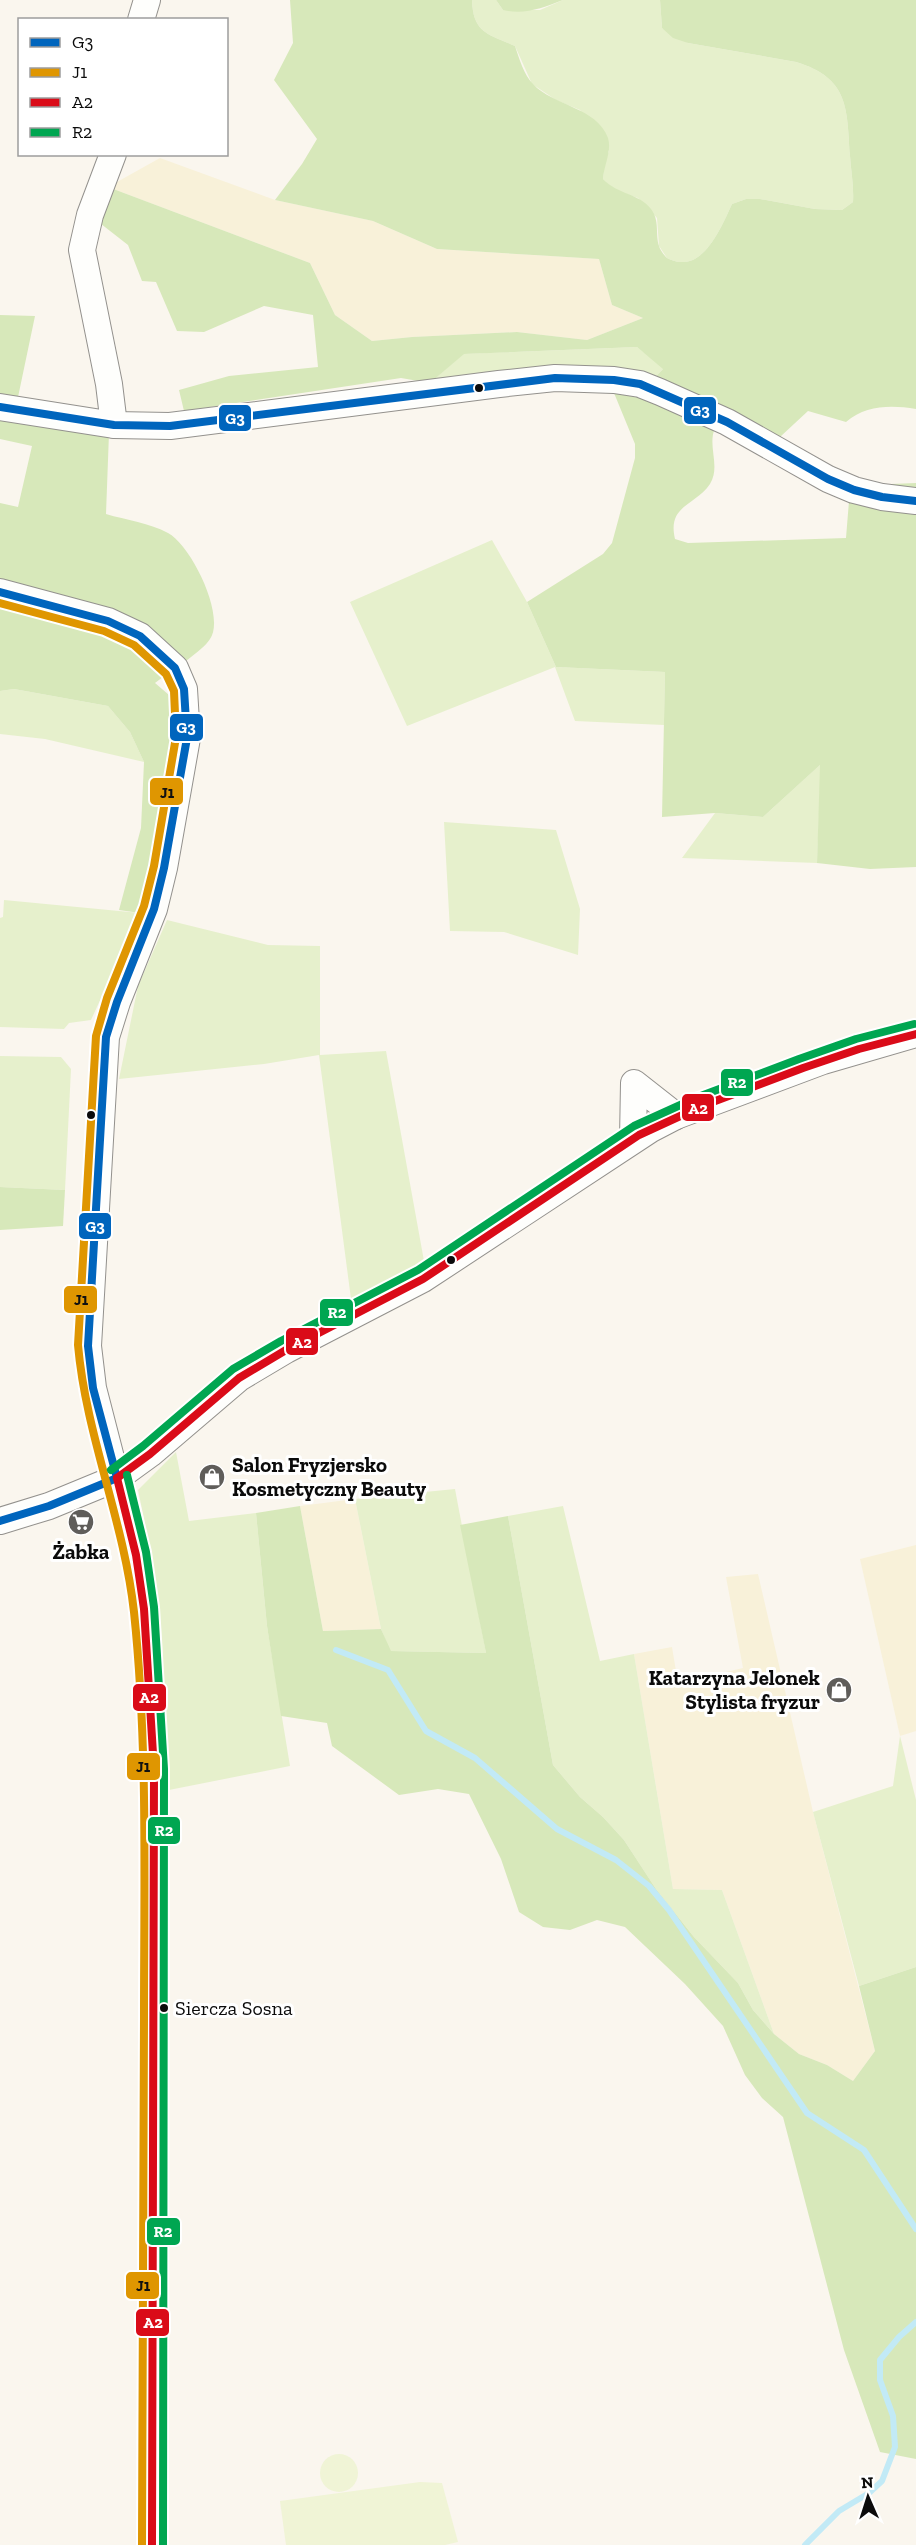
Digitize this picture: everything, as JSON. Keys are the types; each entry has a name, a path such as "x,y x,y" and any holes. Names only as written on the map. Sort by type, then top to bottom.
{"street":[{"path":"142,18 147,0"},
{"path":"112,156 90,215 82,250 109,384 114,425"},
{"path":"0,407 114,425 170,426 555,378 614,380 640,384 727,422 854,490 882,497 916,501"},
{"path":"0,592 108,621 140,636 175,668 184,689 187,738 164,868 154,909 117,1002 106,1038 88,1346 93,1388 136,1555 144,1609 154,1770 152,2545"},
{"path":"0,1521 49,1506 117,1478 150,1454 239,1378 286,1350 423,1279 633,1139 676,1116 822,1061 916,1034"},
{"path":"633,1139 634,1083 676,1116"}],"shaded area":[{"path":"160,158 275,200 373,221 437,249 599,259 612,305 643,318 587,340 517,332 372,341 335,315 310,263 108,187"},
{"path":"355,1499 381,1629 323,1631 300,1506"},
{"path":"916,1545 916,1731 900,1736 860,1559"},
{"path":"758,1574 813,1812 875,2051 853,2081 827,2065 799,2054 774,2034 722,1890 673,1889 634,1654 672,1647 678,1683 743,1668 726,1577"}],"green space":[{"path":"290,0 472,0 475,19 479,26 490,35 515,46 524,71 533,84 552,97 585,113 602,128 609,143 603,179 615,188 641,200 651,209 655,218 661,251 667,258 681,262 690,261 706,250 719,231 732,204 746,199 760,199 815,209 842,210 853,202 853,185 846,109 836,86 813,69 796,62 688,43 673,38 662,28 660,0 916,0 916,409 897,407 870,409 846,422 808,411 780,437 728,408 716,425 713,435 714,470 710,484 679,512 674,528 675,539 688,543 846,538 849,501 866,485 916,483 916,867 870,869 817,863 820,765 763,817 715,813 662,817 665,672 556,667 527,602 603,554 612,543 635,458 635,444 614,393 620,370 652,380 663,369 637,347 464,354 430,383 401,378 184,411 179,390 229,376 318,367 313,315 264,306 204,332 177,331 156,282 142,281 128,245 96,220 108,187 310,263 335,315 372,341 517,332 587,340 643,318 612,305 599,259 437,249 373,221 275,200 302,164 317,139 274,80 293,43"},
{"path":"472,0 496,0 503,10 540,10 563,0 660,0 662,28 688,43 796,62 813,69 836,86 846,109 853,202 842,210 815,209 760,199 746,199 732,204 713,241 699,256 690,261 681,262 667,258 659,246 657,218 638,198 612,189 603,179 604,165 609,151 580,110 556,100 532,84 515,46 490,35 479,26 475,19"},
{"path":"496,0 563,0 541,8 519,12 503,10"},
{"path":"0,315 35,316 13,421 109,433 106,514 154,527 177,540 196,566 210,599 214,628 210,639 193,656 155,683 169,695 176,739 161,860 140,913 119,910 141,828 144,762 130,732 108,706 14,689 0,691 0,503 18,507 32,446 0,439 0,421 10,398 0,396"},
{"path":"637,347 664,368 652,380 430,383 463,354"},
{"path":"492,540 527,602 556,667 665,672 664,725 575,721 555,667 407,726 350,602"},
{"path":"14,689 108,706 130,732 144,762 45,739 0,734 0,691"},
{"path":"821,764 817,863 682,858 715,813 763,817"},
{"path":"444,822 556,830 580,909 578,955 504,932 450,931"},
{"path":"4,900 140,913 91,1020 69,1023 64,1029 0,1027 0,918 3,917"},
{"path":"167,920 268,945 320,946 320,1055 386,1051 424,1261 351,1299 319,1055 264,1064 119,1079 138,986"},
{"path":"0,1056 61,1057 71,1069 65,1190 0,1187"},
{"path":"0,1187 65,1190 63,1226 0,1230"},
{"path":"176,1452 189,1521 256,1513 267,1626 290,1766 169,1790 161,1629 147,1533 138,1490"},
{"path":"455,1489 486,1653 390,1651 381,1629 355,1499"},
{"path":"300,1506 323,1631 381,1629 391,1651 486,1653 460,1525 508,1516 553,1765 580,1797 624,1840 656,1889 694,1937 738,1983 753,2010 774,2034 799,2054 827,2065 853,2081 875,2051 859,1986 916,1967 916,2459 880,2452 844,2350 783,2117 762,2098 745,2075 723,2026 685,1984 625,1927 597,1920 570,1930 543,1927 519,1912 501,1859 469,1794 438,1789 399,1795 332,1746 327,1723 281,1716 267,1626 256,1513"},
{"path":"563,1506 600,1661 634,1654 673,1889 722,1890 774,2034 753,2010 738,1983 694,1937 656,1889 624,1840 580,1797 553,1765 508,1516"},
{"path":"900,1736 916,1800 916,1967 859,1986 813,1812 893,1786"},
{"path":"339,2454 352,2460 358,2473 352,2486 339,2492 326,2486 320,2473 326,2460"},
{"path":"420,2482 442,2483 458,2542 445,2545 286,2545 280,2501"}],"waterway":[{"path":"336,1650 388,1670 426,1731 475,1758 557,1829 616,1860 649,1886 669,1910 807,2113 864,2150 916,2229"},
{"path":"805,2545 839,2511 869,2493 882,2481 895,2447 893,2416 880,2380 880,2360 899,2337 916,2322"}],"transit line":[{"name":"G3","path":"0,407 114,425 170,426 555,378 614,380 640,384 727,422 828,479 854,490 882,497 916,501"},
{"name":"G3","path":"0,592 108,621 140,636 175,668 184,689 187,738 164,868 154,909 117,1002 106,1037 88,1346 93,1388 117,1478"},
{"name":"J1","path":"0,603 104,631 134,645 166,674 174,691 176,737 154,866 144,906 107,998 96,1036 78,1345 89,1412 129,1578 134,1612 141,1713 145,1865 142,2545"},
{"name":"R2","path":"111,1470 143,1446 233,1369 281,1341 418,1270 634,1126 698,1097 799,1059 856,1039 914,1024"},
{"name":"A2","path":"117,1478 150,1454 239,1378 286,1350 423,1279 639,1135 702,1106 803,1068 859,1049 916,1034"},
{"name":"R2","path":"127,1475 146,1552 154,1607 164,1769 163,2545"},
{"name":"G3","path":"0,1521 49,1506 117,1478"},
{"name":"A2","path":"117,1478 136,1555 144,1609 154,1770 152,2545"}],"place":[{"name":"Salon Fryzjersko Kosmetyczny Beauty","path":"212,1477"},
{"name":"Żabka","path":"81,1522"},
{"name":"Katarzyna Jelonek Stylista fryzur","path":"839,1690"},
{"name":"Siercza Sosna","path":"164,2008"}]}
